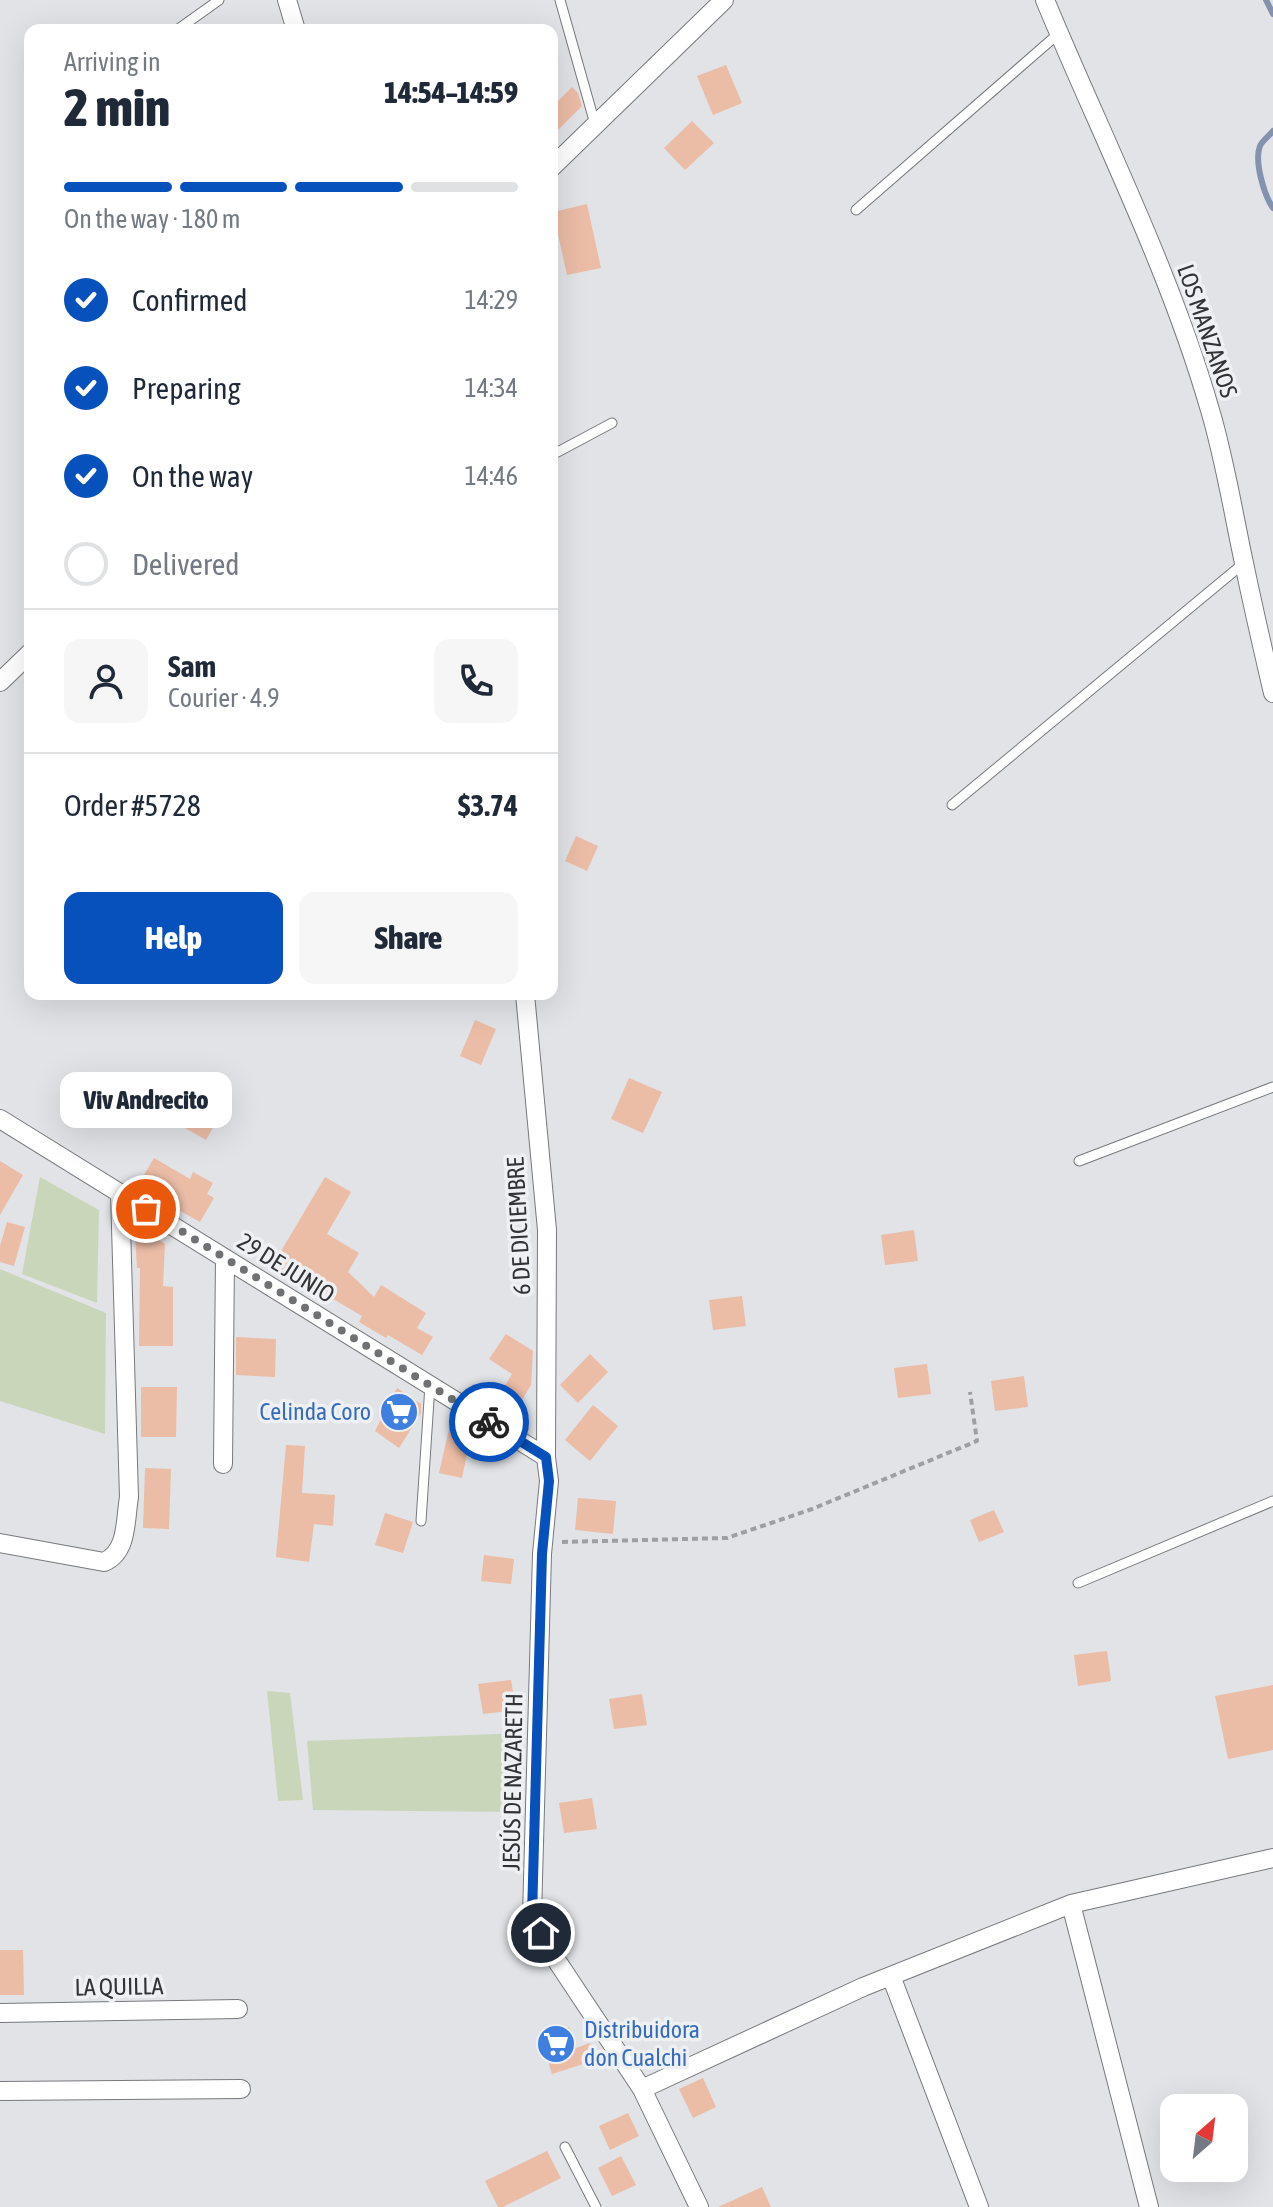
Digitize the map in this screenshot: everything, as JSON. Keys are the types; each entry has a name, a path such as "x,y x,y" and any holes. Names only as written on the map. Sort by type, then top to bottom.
{"street":[{"path":"287,0 294,24"},
{"path":"558,161 724,0"},
{"name":"LOS MANZANOS","path":"1045,0 1157,261 1210,409 1273,693"},
{"path":"0,682 24,659"},
{"name":"6 DE DICIEMBRE","path":"526,1000 547,1230 546,1457"},
{"name":"29 DE JUNIO","path":"0,1119 546,1457"},
{"path":"0,1543 104,1562 114,1558 122,1546 129,1497 120,1193"},
{"path":"223,1464 225,1258"},
{"name":"JESÚS DE NAZARETH","path":"546,1457 549,1481 543,1542 532,1916 549,1949 642,2089 699,2207"},
{"path":"642,2089 891,1976 1071,1904 1273,1858"},
{"path":"1071,1904 1149,2207"},
{"path":"891,1976 979,2207"},
{"name":"LA QUILLA","path":"0,2013 238,2009"},
{"path":"0,2091 241,2089"}],"lane":[{"path":"185,24 219,0"},
{"path":"560,0 596,126"},
{"path":"856,210 1059,33"},
{"path":"558,452 612,423"},
{"path":"952,805 1244,563"},
{"path":"1079,1161 1273,1087"},
{"path":"421,1521 430,1385"},
{"path":"1078,1583 1273,1501"},
{"path":"565,2147 596,2207"}],"path":[{"path":"543,1542 727,1538 812,1509 977,1441 970,1392"}],"green space":[{"path":"40,1177 99,1210 97,1303 22,1274"},
{"path":"0,1269 106,1313 105,1434 0,1401"},
{"path":"267,1691 290,1693 303,1800 278,1801"},
{"path":"521,1733 519,1812 313,1810 307,1741"}],"building":[{"path":"726,65 742,103 713,115 697,76"},
{"path":"572,87 578,93 582,106 558,130 558,101"},
{"path":"692,121 714,143 685,170 664,148"},
{"path":"587,204 601,268 567,275 558,234 558,211"},
{"path":"576,836 598,846 587,871 565,861"},
{"path":"475,1020 496,1029 481,1065 460,1056"},
{"path":"629,1078 662,1092 643,1133 611,1119"},
{"path":"190,1091 223,1110 206,1140 173,1121"},
{"path":"154,1158 190,1179 193,1172 213,1183 207,1194 214,1198 200,1222 137,1187"},
{"path":"0,1161 23,1175 0,1215"},
{"path":"325,1177 351,1192 327,1234 359,1253 348,1272 374,1297 381,1285 426,1313 417,1328 433,1337 422,1355 359,1322 362,1316 299,1279 297,1283 271,1268"},
{"path":"7,1222 25,1227 14,1266 0,1262 0,1246"},
{"path":"144,1230 165,1244 163,1286 173,1287 173,1346 139,1346 140,1268 137,1268 135,1234"},
{"path":"914,1230 918,1261 885,1265 881,1235"},
{"path":"742,1296 746,1326 713,1330 709,1300"},
{"path":"506,1334 533,1351 531,1385 512,1417 493,1405 512,1374 489,1359"},
{"path":"236,1337 276,1339 275,1377 236,1375"},
{"path":"590,1354 608,1372 578,1403 560,1385"},
{"path":"927,1364 931,1394 898,1398 894,1368"},
{"path":"1024,1376 1028,1407 995,1411 991,1381"},
{"path":"141,1387 177,1387 176,1437 141,1437"},
{"path":"397,1388 421,1404 421,1413 399,1448 375,1431"},
{"path":"593,1405 618,1426 590,1461 565,1440"},
{"path":"450,1425 472,1430 462,1478 439,1473"},
{"path":"286,1445 305,1446 302,1493 335,1495 333,1526 314,1524 309,1562 276,1557"},
{"path":"145,1468 171,1469 169,1529 143,1528"},
{"path":"578,1498 616,1501 613,1534 575,1530"},
{"path":"994,1510 1004,1532 979,1542 970,1520"},
{"path":"385,1513 413,1522 403,1553 375,1545"},
{"path":"484,1555 514,1559 511,1584 481,1581"},
{"path":"1107,1651 1111,1681 1078,1686 1074,1655"},
{"path":"511,1680 516,1710 483,1714 478,1684"},
{"path":"1273,1685 1273,1750 1228,1759 1215,1696"},
{"path":"642,1694 647,1725 614,1729 609,1699"},
{"path":"592,1798 597,1829 564,1833 559,1803"},
{"path":"0,1950 23,1950 24,1995 0,1995"},
{"path":"569,2027 576,2048 590,2043 596,2060 552,2074 540,2035"},
{"path":"703,2078 716,2107 693,2118 679,2089"},
{"path":"628,2113 639,2136 610,2150 599,2126"},
{"path":"547,2151 561,2178 498,2207 485,2181"},
{"path":"621,2156 636,2185 612,2196 598,2168"},
{"path":"762,2187 771,2207 718,2207"}],"waterway":[{"path":"1266,0 1273,14"},
{"path":"1273,131 1262,142 1258,152 1263,187 1273,208"}],"way so far":[{"path":"146,1209 489,1422"}],"place":[{"name":"Viv Andrecito","path":"146,1209"},
{"name":"Celinda Coro","path":"399,1412"},
{"name":"Distribuidora don Cualchi","path":"556,2044"}],"route":[{"path":"489,1422 546,1457 549,1481 542,1554 532,1916 541,1933"}]}
